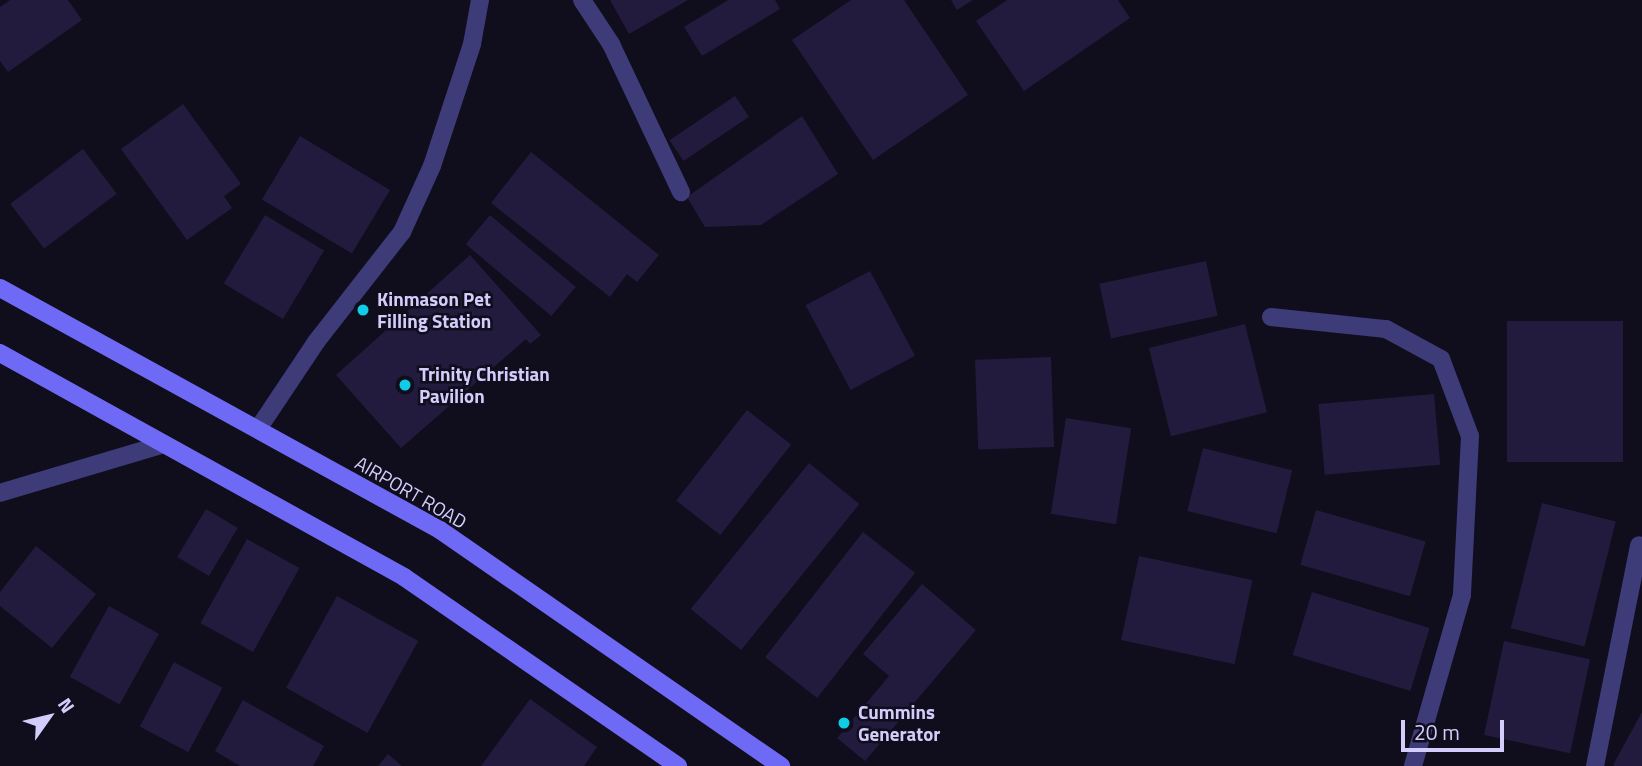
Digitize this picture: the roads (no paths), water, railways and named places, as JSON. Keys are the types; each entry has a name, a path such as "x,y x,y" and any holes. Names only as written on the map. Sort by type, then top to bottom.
{"main road":[{"name":"AIRPORT ROAD","path":"0,288 440,530 781,766"},
{"path":"0,353 404,577 672,764"}],"street":[{"path":"258,429 316,342 402,232 432,166 472,44 480,0"},
{"path":"582,0 611,44 681,192"},
{"path":"1271,317 1386,329 1441,359 1470,436 1462,595 1413,766"},
{"path":"0,493 164,444"},
{"path":"1595,766 1639,545"}],"place":[{"name":"Kinmason Pet Filling Station","path":"363,310"},
{"name":"Trinity Christian Pavilion","path":"405,385"},
{"name":"Cummins Generator","path":"844,723"}]}
